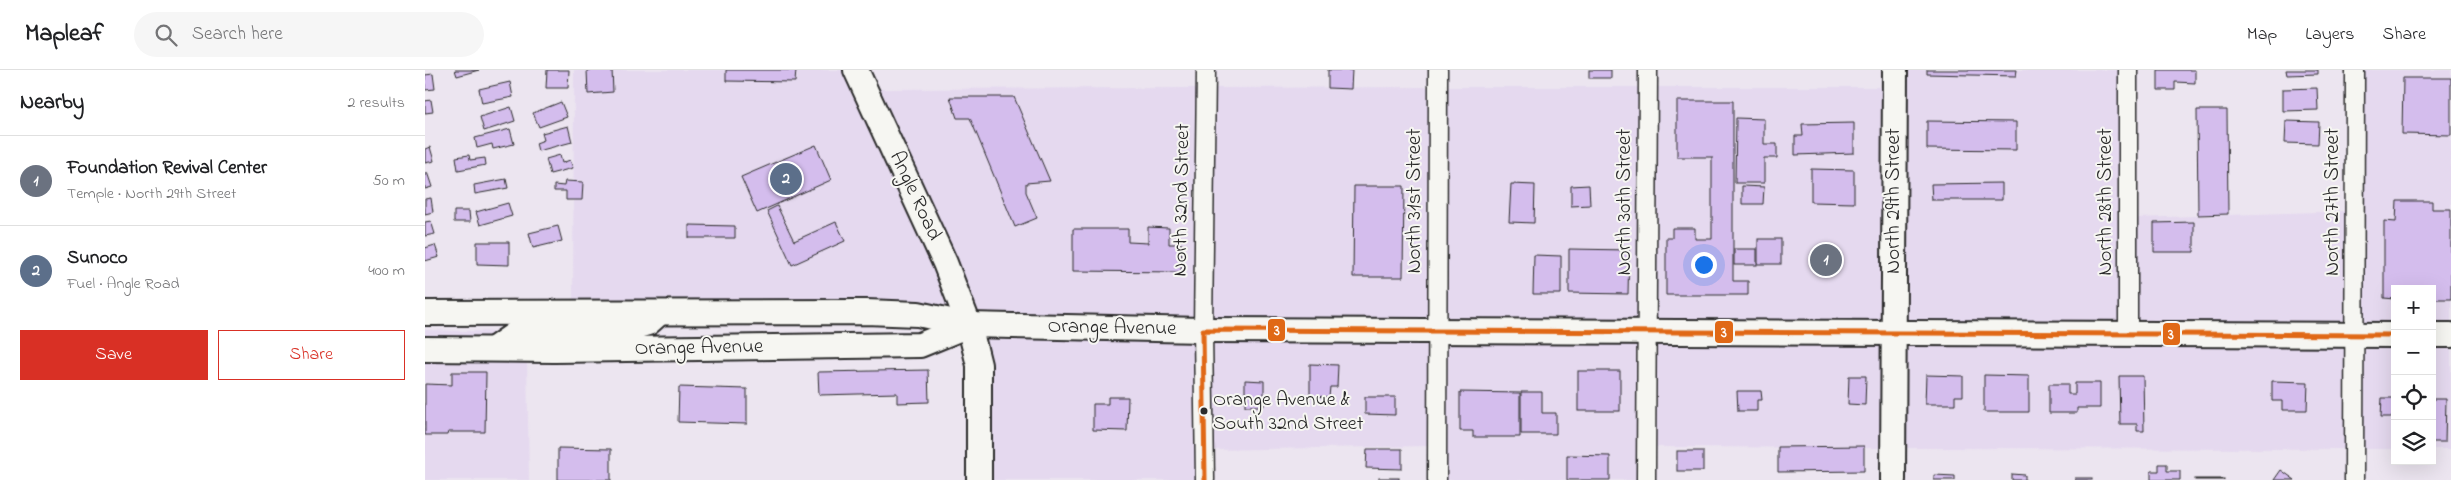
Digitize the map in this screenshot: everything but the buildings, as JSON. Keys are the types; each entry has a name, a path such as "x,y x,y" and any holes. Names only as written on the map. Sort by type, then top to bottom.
{"main road":[{"name":"Angle Road","path":"855,70 945,263 969,325 979,365 979,480"},
{"name":"North 29th Street","path":"1893,480 1895,70"},
{"path":"493,349 515,334 527,332 624,330 637,328 648,323 660,312"},
{"name":"Orange Avenue","path":"425,313 918,314 969,325 1203,330 1647,334 1893,332 2391,335"},
{"name":"Orange Avenue","path":"425,349 920,345 969,325"},
{"path":"2436,335 2451,335"}],"street":[{"name":"North 32nd Street","path":"1205,480 1203,330 1206,70"},
{"name":"North 31st Street","path":"1437,480 1438,70"},
{"name":"North 30th Street","path":"1646,480 1648,70"},
{"name":"North 28th Street","path":"2128,70 2128,334"},
{"name":"North 27th Street","path":"2354,480 2355,70"}],"shaded area":[{"path":"574,70 847,70 956,313 664,303 661,300 657,303 573,304"},
{"path":"865,70 870,70 878,89 1198,88 1196,321 975,316"},
{"path":"1903,70 2120,70 2120,326 1900,323"},
{"path":"2363,70 2451,70 2451,326 2436,326 2436,285 2391,285 2391,326 2363,326"},
{"path":"1430,87 1429,323 1211,322 1214,88"},
{"path":"1446,87 1640,87 1639,325 1445,323"},
{"path":"1655,87 1887,87 1885,323 1655,325"},
{"path":"2347,211 2347,326 2136,326 2136,218"},
{"path":"425,330 504,332 491,340 425,340"},
{"path":"979,334 1196,339 1197,480 987,480"},
{"path":"1211,339 1429,340 1429,446 1212,450"},
{"path":"1445,341 1639,342 1638,480 1445,480 1447,446 1445,446"},
{"path":"1885,341 1885,448 1654,447 1654,342"},
{"path":"1900,341 2347,343 2347,449 1901,448"},
{"path":"2363,343 2391,344 2391,449 2362,449"},
{"path":"2436,344 2451,344 2451,449 2436,449"},
{"path":"425,358 527,358 529,480 425,480"}],"transit line":[{"name":"3","path":"1205,480 1203,330 2391,335"}],"place":[{"name":"Sunoco","path":"786,179"},
{"name":"Foundation Revival Center","path":"1826,260"},
{"name":"Orange Avenue & South 32nd Street","path":"1204,411"}]}
